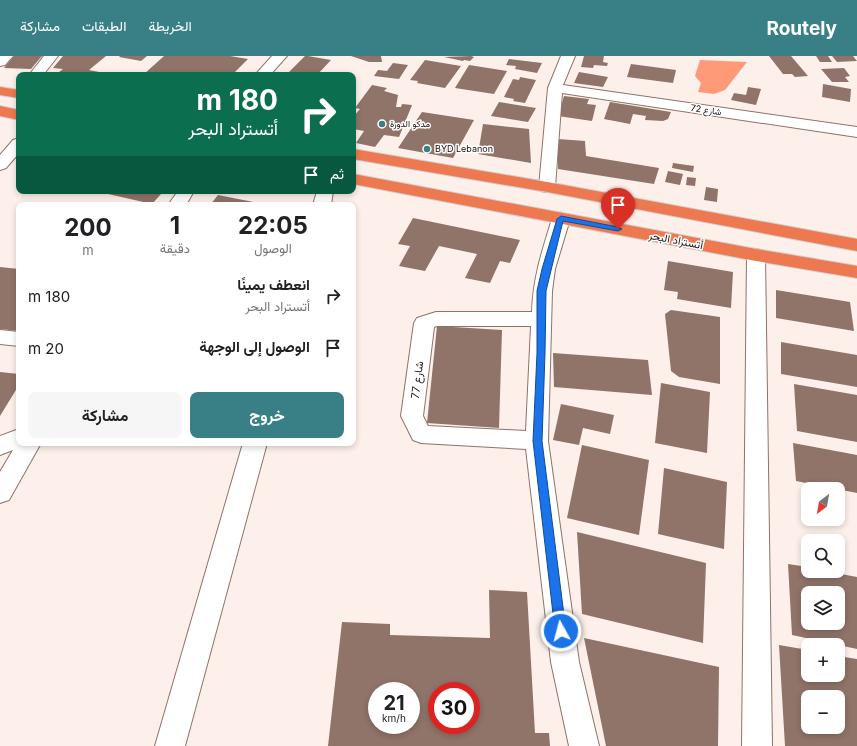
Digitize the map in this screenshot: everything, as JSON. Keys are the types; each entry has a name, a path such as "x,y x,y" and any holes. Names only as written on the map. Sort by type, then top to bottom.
{"highway":[{"path":"0,90 16,93"},
{"path":"0,111 16,114"},
{"path":"356,155 547,187 857,245"},
{"name":"أتستراد البحر","path":"356,180 756,255 857,272"}],"street":[{"path":"0,62 6,56"},
{"path":"38,72 51,56"},
{"path":"265,72 280,56"},
{"path":"280,72 294,56"},
{"path":"547,187 555,88 568,56"},
{"name":"شارع 72","path":"555,88 857,132"},
{"path":"0,165 16,146"},
{"path":"561,219 546,269 542,291 537,441 564,662 584,746"},
{"path":"756,255 757,746"},
{"name":"شارع 77","path":"537,441 421,434 412,416 424,323 436,319 540,319"},
{"path":"0,337 16,339"},
{"path":"0,446 16,439"},
{"path":"0,493 27,446"},
{"path":"170,746 254,446"}],"shaded area":[{"path":"700,60 747,62 725,90 714,94 698,92 701,83 695,76"}],"building":[{"path":"14,56 42,56 31,69 4,68"},
{"path":"63,56 106,56 89,70 99,72 59,72 63,69 53,68"},
{"path":"147,56 141,61 119,57"},
{"path":"164,56 230,56 248,59 235,72 146,72"},
{"path":"305,56 331,60 320,72 289,72"},
{"path":"351,56 381,56 382,62 369,62"},
{"path":"584,56 604,56 603,62 608,63 607,66 594,65 593,68 581,67"},
{"path":"769,56 791,56 808,76 795,77 792,74 783,74"},
{"path":"816,56 828,56 832,62 820,62"},
{"path":"832,56 853,56 857,61 837,62"},
{"path":"444,57 474,57 470,61"},
{"path":"509,59 542,63 537,73 515,69 516,66 506,65"},
{"path":"425,60 461,66 445,88 417,83 418,81 410,80"},
{"path":"393,63 408,65 399,79 374,76 378,70 387,71"},
{"path":"631,64 676,70 673,83 627,77"},
{"path":"469,65 507,71 494,94 455,88"},
{"path":"844,68 850,76 845,77 849,82 832,82 821,69"},
{"path":"579,72 608,77 603,87 574,83"},
{"path":"520,77 536,80 525,103 513,101 514,99 504,97 513,79 519,80"},
{"path":"823,84 851,89 850,102 822,97"},
{"path":"372,85 387,88 384,91 398,95 396,107 401,107 402,104 412,105 399,137 384,135 375,147 356,143 364,131 356,130 356,114 360,109 356,108"},
{"path":"748,87 761,89 756,105 731,100 734,93 746,95"},
{"path":"564,96 589,99 587,104 596,105 592,121 558,116"},
{"path":"499,102 536,108 528,122 491,116"},
{"path":"610,102 671,112 668,119 663,121 645,120 646,116 633,114 630,124 604,119"},
{"path":"422,112 474,120 453,158 398,148"},
{"path":"483,124 529,129 531,163 478,154"},
{"path":"558,139 585,141 586,156 659,168 654,184 558,169"},
{"path":"673,163 694,166 693,172 672,168"},
{"path":"668,171 683,174 680,185 665,182"},
{"path":"687,177 696,178 695,186 686,185"},
{"path":"706,187 718,189 717,202 704,200"},
{"path":"108,194 161,194 154,202 143,202"},
{"path":"218,195 253,202 212,202"},
{"path":"413,218 520,240 510,263 500,261 490,283 465,278 477,254 439,246 425,271 399,266 410,246 398,244"},
{"path":"668,261 733,272 731,308 677,299 678,292 664,290"},
{"path":"0,267 16,269 16,331 0,329"},
{"path":"776,290 850,302 854,331 776,318"},
{"path":"671,310 720,317 720,384 679,377 671,371 665,314"},
{"path":"437,326 502,330 499,428 427,423"},
{"path":"781,342 857,355 857,387 781,374"},
{"path":"553,353 648,360 652,395 554,387"},
{"path":"0,372 16,374 16,390 0,416"},
{"path":"661,383 710,392 707,453 655,443"},
{"path":"794,384 857,395 857,442 797,431"},
{"path":"561,404 614,415 610,434 583,428 579,445 553,440"},
{"path":"793,443 857,455 857,493 845,491 845,482 796,481"},
{"path":"582,445 649,460 639,535 567,518"},
{"path":"664,468 727,482 724,549 658,534"},
{"path":"577,532 706,563 703,643 582,614"},
{"path":"788,564 801,566 801,578 845,578 845,575 857,577 857,649 845,646 845,638 806,638 792,635"},
{"path":"489,590 527,592 535,733 549,733 550,746 328,746 342,622 390,624 390,635 490,638"},
{"path":"584,638 719,667 718,746 606,746"},
{"path":"779,645 801,649 801,682 845,682 845,657 857,659 857,746 785,746"}],"place":[{"name":"مدكو الدورة","path":"382,124"},
{"name":"BYD Lebanon","path":"427,149"}],"route":[{"path":"561,631 537,441 542,291 546,269 561,219 618,229"}]}
